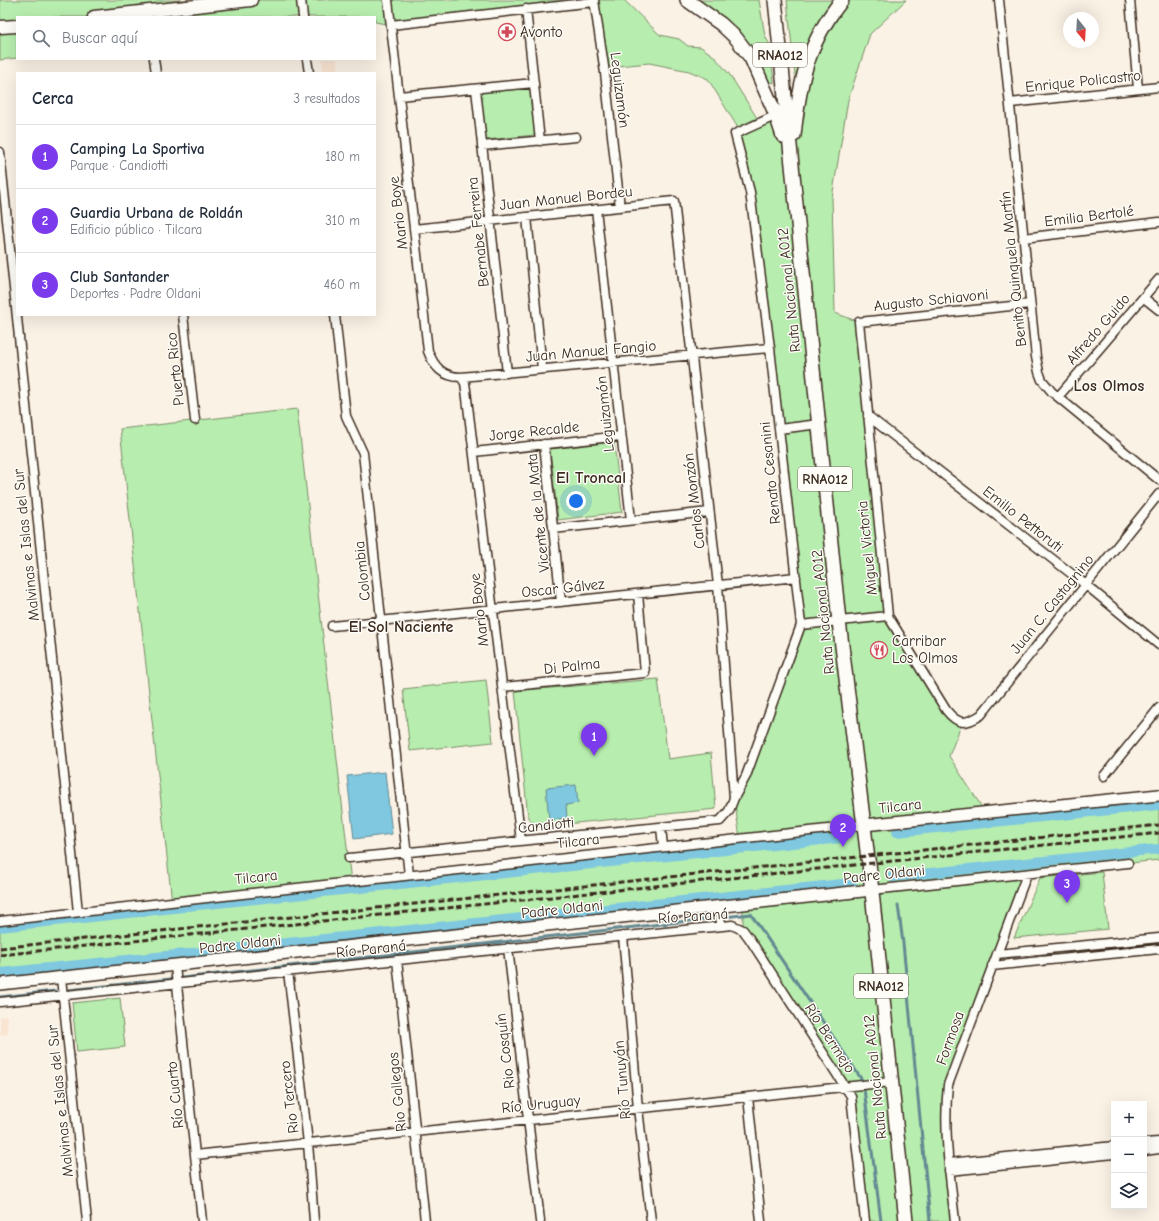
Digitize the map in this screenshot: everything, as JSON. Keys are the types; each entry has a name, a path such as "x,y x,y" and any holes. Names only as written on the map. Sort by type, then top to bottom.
{"highway":[{"path":"688,0 721,24 736,38 786,110 791,158"},
{"name":"RNA012","path":"775,0 786,110"},
{"path":"791,158 786,110 802,78 808,57 814,44 832,12 842,0"},
{"name":"Ruta Nacional A012","path":"791,158 839,621 872,890 906,1221"}],"main road":[{"path":"112,16 149,14 251,0"},
{"path":"0,27 16,26"},
{"name":"Tilcara","path":"864,825 1159,795"},
{"name":"Padre Oldani","path":"0,984 872,890"}],"street":[{"path":"301,0 303,16"},
{"name":"Mario Boye","path":"388,0 428,351"},
{"name":"Benito Quinquela Martín","path":"999,0 1030,304 1039,372 1046,387 1159,480"},
{"path":"1130,0 1138,89"},
{"path":"391,25 594,1"},
{"name":"Leguizamón","path":"594,1 605,73 620,206"},
{"path":"526,10 540,141"},
{"path":"154,60 156,72"},
{"path":"307,60 309,72"},
{"path":"399,96 534,83"},
{"name":"Enrique Policastro","path":"1010,103 1159,87"},
{"name":"Bernabe Ferreira","path":"476,89 507,373"},
{"name":"Renato Cesanini","path":"734,798 746,776 801,625 770,348 750,192 735,134 786,110"},
{"path":"482,146 576,137"},
{"name":"Malvinas e Islas del Sur","path":"0,152 16,308"},
{"name":"Juan Manuel Bordeu","path":"414,229 674,201"},
{"name":"Carlos Monzón","path":"674,201 718,585 734,798"},
{"name":"Leguizamón","path":"596,209 631,520"},
{"path":"527,217 542,369"},
{"name":"Emilia Bertolé","path":"1023,238 1159,222"},
{"name":"Alfredo Guido","path":"1058,397 1159,279"},
{"path":"1144,298 1159,310"},
{"name":"Augusto Schiavoni","path":"859,322 1030,304"},
{"name":"Malvinas e Islas del Sur","path":"17,316 78,912"},
{"name":"Puerto Rico","path":"183,316 195,420"},
{"name":"Colombia","path":"335,316 346,416 363,453 409,875"},
{"name":"Miguel Victoria","path":"859,322 888,616 946,710 953,719 962,723"},
{"name":"Juan Manuel Fangio","path":"428,351 431,359 444,374 461,377 770,348"},
{"name":"Mario Boye","path":"461,377 465,383 466,390 521,841"},
{"name":"Emilio Pettoruti","path":"868,416 1086,585 1159,645"},
{"path":"779,429 819,424"},
{"name":"Jorge Recalde","path":"474,452 621,436"},
{"name":"Vicente de la Mata","path":"544,444 561,602"},
{"name":"Juan C. Castagnino","path":"962,723 972,721 981,715 1159,494"},
{"path":"553,529 710,512"},
{"name":"Oscar Gálvez","path":"332,626 796,577"},
{"name":"Di Palma","path":"502,687 645,673 638,594"},
{"path":"801,625 888,616"},
{"path":"1104,776 1159,708"},
{"name":"Candiotti","path":"349,858 720,821 729,811 734,798"},
{"name":"Tilcara","path":"0,921 864,825"},
{"path":"661,827 663,847"},
{"name":"Padre Oldani","path":"872,890 1128,863"},
{"name":"Formosa","path":"955,1221 949,1167 946,1102 948,1084 1027,874"},
{"path":"717,907 722,926"},
{"name":"Río Paraná","path":"0,1002 732,925 743,930"},
{"name":"Río Bermejo","path":"743,930 851,1096 865,1221"},
{"name":"Río Tunuyán","path":"624,936 638,1108 651,1221"},
{"path":"997,954 1159,938"},
{"name":"Rio Cosquín","path":"508,948 540,1221"},
{"path":"992,966 1159,949"},
{"name":"Rio Gallegos","path":"397,960 425,1221"},
{"name":"Río Cuarto","path":"175,966 202,1221"},
{"name":"Rio Tercero","path":"288,971 308,1143 314,1221"},
{"name":"Malvinas e Islas del Sur","path":"61,978 86,1221"},
{"name":"Río Uruguay","path":"195,1154 891,1082"},
{"path":"748,1096 761,1221"},
{"path":"1147,1143 1159,1142"},
{"path":"949,1167 1111,1146"},
{"path":"1147,1150 1159,1149"},
{"path":"949,1167 1111,1154"}],"shaded area":[{"path":"322,60 337,60 338,72 323,72"},
{"path":"7,1016 8,1034 0,1035 0,1017"}],"green space":[{"path":"0,0 594,0 391,25 376,22 376,16 16,16 16,58 0,60"},
{"path":"598,0 624,0 660,35 679,39 688,46 701,47 714,56 730,75 757,118 738,128 708,79 689,71 649,63 609,67"},
{"path":"699,0 759,0 765,36 770,45 774,83 768,81 740,36 722,18"},
{"path":"787,0 837,0 798,78 795,75"},
{"path":"842,0 906,0 870,34 848,100 832,198 835,313 859,322 888,616 946,710 962,723 949,756 985,812 1159,795 1159,860 1027,874 948,1085 955,1221 865,1221 851,1096 743,930 743,904 0,984 0,921 172,902 120,429 297,409 351,882 740,838 734,798 801,625 750,192 735,134 797,104 802,78"},
{"path":"530,88 535,135 486,140 481,92"},
{"path":"614,442 622,512 558,520 550,449"},
{"path":"658,679 668,759 711,753 716,809 536,827 528,817 515,691"},
{"path":"486,680 493,742 410,751 403,689"},
{"path":"1102,872 1108,929 1014,938 1040,878"},
{"path":"120,998 125,1047 77,1052 72,1003"}],"water":[{"path":"385,772 392,834 354,839 347,776"},
{"path":"576,785 578,803 566,805 567,818 549,820 546,788"}],"waterway":[{"path":"897,832 1159,805"},
{"path":"188,906 842,838"},
{"path":"892,877 1159,849"},
{"path":"192,953 852,883"},
{"path":"898,905 930,1221"},
{"path":"0,927 183,907"},
{"path":"724,917 751,914 862,1080"},
{"path":"182,978 715,918"},
{"path":"0,973 186,954"},
{"path":"68,990 171,979"},
{"path":"0,997 55,991"},
{"path":"864,1089 881,1221"}],"railway":[{"path":"0,948 1159,825"},
{"path":"0,955 1159,833"}],"place":[{"name":"Avonto","path":"507,32"},
{"name":"Carribar Los Olmos","path":"879,650"},
{"name":"Camping La Sportiva","path":"594,756"},
{"name":"Guardia Urbana de Roldán","path":"843,847"},
{"name":"Club Santander","path":"1067,903"}],"district":[{"name":"Los Olmos","path":"1109,386"},
{"name":"El Troncal","path":"591,478"},
{"name":"El Sol Naciente","path":"401,627"}]}
